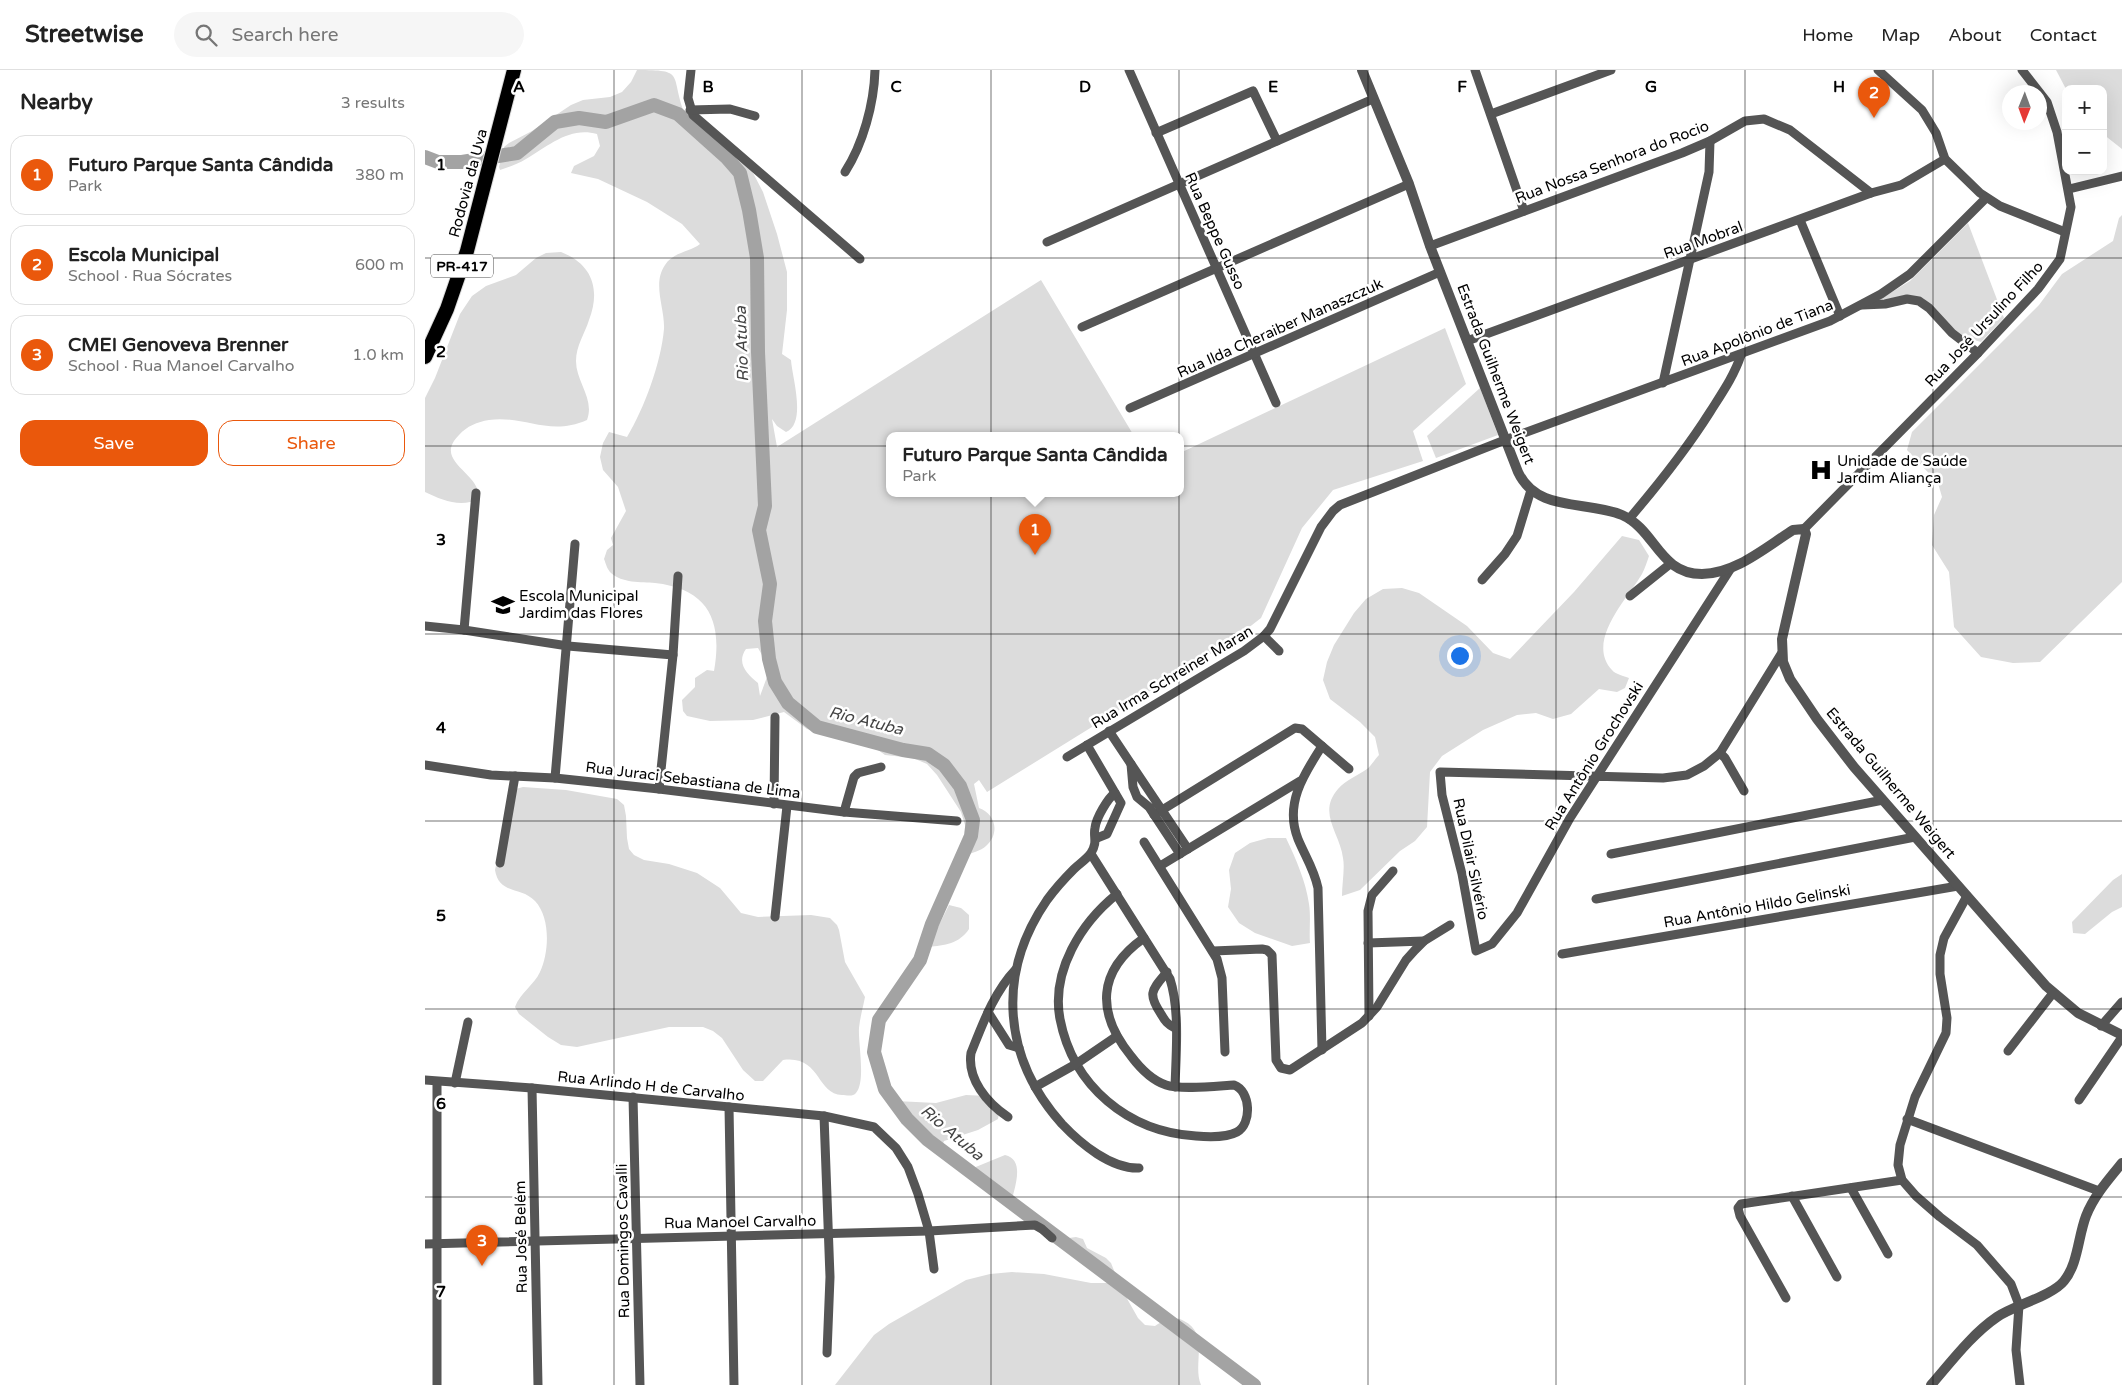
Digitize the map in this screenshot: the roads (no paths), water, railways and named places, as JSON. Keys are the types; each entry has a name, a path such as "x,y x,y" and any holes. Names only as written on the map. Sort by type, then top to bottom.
{"highway":[{"name":"Rodovia da Uva","path":"425,357 457,282 496,144 514,70"}],"street":[{"path":"691,70 688,98 690,110 705,127 860,259"},
{"path":"845,172 854,156 866,120 875,70"},
{"name":"Rua Beppe Gusso","path":"1129,70 1276,403"},
{"name":"Estrada Guilherme Weigert","path":"1362,70 1409,184 1430,246 1520,478 1531,490 1554,501 1609,511 1629,519 1643,532 1670,564 1683,571 1701,574 1721,572 1731,568 1793,530 1804,529 1807,534 1784,626 1781,654 1785,671 1790,679 1843,754 2053,993 2078,1013 2122,1036"},
{"path":"1475,70 1524,211"},
{"path":"1491,114 1611,70"},
{"path":"1878,70 1922,110 1936,133 1945,159 1986,198 2000,206 2065,232"},
{"name":"Rua José Ursulino Filho","path":"1804,529 1978,353 2051,274 2060,259 2071,208 2069,189 2052,112 2043,94 2022,70"},
{"path":"1156,133 1253,91 1277,141"},
{"path":"1047,242 1373,99"},
{"path":"690,110 730,109 755,116"},
{"name":"Rua Nossa Senhora do Rocio","path":"1430,246 1682,153 1710,141 1750,119 1774,121 1790,130 1871,193"},
{"path":"1663,383 1709,172 1710,141"},
{"name":"Rua Mobral","path":"1467,341 1871,193 1901,185 1945,159"},
{"path":"2069,189 2122,176"},
{"path":"1083,326 1409,184"},
{"name":"Rua Apolônio de Tiana","path":"1505,440 1741,355 1841,316 1910,274 1986,198"},
{"path":"1800,220 1841,316"},
{"name":"Rua Ilda Cheraiber Manaszczuk","path":"1130,408 1440,272"},
{"path":"1861,305 1885,304 1907,299 1919,301 1929,308 1952,333 1978,353"},
{"path":"1629,519 1663,478 1704,421 1733,376 1741,355"},
{"name":"Rua Irma Schreiner Maran","path":"1067,756 1244,651 1264,636 1279,613 1321,527 1333,511 1348,502 1505,440"},
{"path":"1482,580 1508,550 1517,536 1531,490"},
{"path":"464,630 476,493"},
{"path":"555,778 568,646 575,544"},
{"path":"1630,596 1670,564"},
{"name":"Rua Antônio Grochovski","path":"1476,951 1492,944 1512,920 1570,818 1731,568"},
{"path":"659,789 673,656 678,576"},
{"path":"425,626 568,646 673,656"},
{"path":"1264,636 1279,651"},
{"path":"1597,776 1676,777 1695,771 1719,753 1781,654"},
{"path":"774,804 775,717"},
{"path":"1154,815 1292,729 1302,729 1349,768"},
{"path":"1109,731 1188,849"},
{"path":"1087,745 1121,803 1107,834 1097,838"},
{"path":"1322,746 1300,781 1295,802 1296,834 1313,868 1318,888 1322,1050"},
{"path":"1719,753 1725,758 1744,791"},
{"path":"1131,764 1137,797 1149,806 1180,854"},
{"name":"Rua Juraci Sebastiana de Lima","path":"425,765 491,775 555,778 659,789 787,806 957,821"},
{"path":"844,812 858,772 881,767"},
{"name":"Rua Dilair Silvério","path":"1476,951 1462,874 1442,795 1440,772 1597,776"},
{"path":"500,863 515,776"},
{"path":"1160,866 1300,781"},
{"path":"1135,792 1139,788 1147,786"},
{"path":"1115,793 1109,798 1095,828 1097,838 1091,854 1057,887 1040,910 1025,938 1016,968 1011,1002 1019,1048 1035,1087 1054,1114 1084,1143 1120,1165 1129,1168 1139,1168"},
{"path":"1611,854 1883,800"},
{"path":"775,917 787,806"},
{"path":"1596,899 1915,837"},
{"path":"1144,842 1213,951 1223,978 1225,1052"},
{"path":"1091,854 1167,972 1174,992 1175,1087"},
{"path":"1369,1016 1369,902 1376,889 1393,871"},
{"name":"Rua Antônio Hildo Gelinski","path":"1561,954 1958,886"},
{"path":"1117,894 1097,913 1080,935 1069,956 1062,979 1058,1002 1059,1015 1065,1040 1076,1064 1090,1084 1108,1102 1128,1117 1151,1128 1182,1135 1216,1136 1235,1133 1247,1122 1245,1095 1237,1086 1167,1086 1149,1075 1134,1061 1117,1036 1108,1013 1109,983 1118,961 1129,949 1144,938"},
{"path":"1967,896 1944,938 1940,955 1940,974 1947,1018 1946,1033 1940,1049 1917,1091 1907,1119 1898,1155 1898,1165 1903,1180 1930,1209 1966,1234 1987,1254 2011,1284 2019,1305 2016,1350 2021,1385"},
{"path":"1213,951 1262,949 1270,952 1272,955 1276,1054 1281,1068 1287,1070 1294,1069 1354,1029 1369,1016 1382,1000 1406,960 1424,941 1450,925"},
{"path":"1368,943 1424,941"},
{"path":"1008,1116 994,1108 971,1071 971,1052 1001,987 1016,968"},
{"path":"1167,972 1154,988 1153,1000 1167,1023 1175,1028"},
{"path":"2008,1051 2053,993"},
{"path":"2101,1026 2122,1002"},
{"path":"988,1012 1009,1045 1019,1048"},
{"path":"455,1083 468,1022"},
{"path":"1035,1087 1076,1064 1117,1036"},
{"path":"2079,1100 2122,1036"},
{"name":"Rua Arlindo H de Carvalho","path":"425,1080 633,1097 824,1116 874,1127 896,1148 909,1166 929,1231"},
{"path":"437,1082 437,1385"},
{"name":"Rua José Belém","path":"533,1088 538,1385"},
{"name":"Rua Domingos Cavalli","path":"633,1097 640,1385"},
{"path":"729,1107 734,1385"},
{"path":"824,1116 830,1277 827,1353"},
{"path":"1907,1119 2099,1191"},
{"path":"1931,1385 1986,1326 2004,1312 2053,1290 2063,1282 2071,1267 2087,1214 2099,1191 2122,1163"},
{"path":"1786,1298 1738,1212 1738,1208 1744,1203 1903,1180"},
{"path":"1851,1188 1888,1254"},
{"path":"1792,1196 1837,1277"},
{"name":"Rua Manoel Carvalho","path":"425,1244 929,1231 1035,1225 1052,1238"},
{"path":"929,1231 934,1270"}],"waterway":[{"name":"Rio Atuba","path":"425,157 438,162 462,162 517,153 555,122 579,118 606,122 654,105 678,114 726,157 740,173 749,210 757,258 758,352 765,506 759,530 770,584 765,621 769,659 775,682 788,703 817,727 903,750 928,754 944,765 960,786 973,820 971,836 932,924 920,960 879,1020 874,1052 885,1089 907,1119 928,1140 1254,1385"}],"place":[{"name":"Escola Municipal","path":"1874,118"},
{"name":"Unidade de Saúde Jardim Aliança","path":"1821,470"},
{"name":"Futuro Parque Santa Cândida","path":"1035,555"},
{"name":"Escola Municipal Jardim das Flores","path":"503,605"},
{"name":"CMEI Genoveva Brenner","path":"482,1266"}]}
